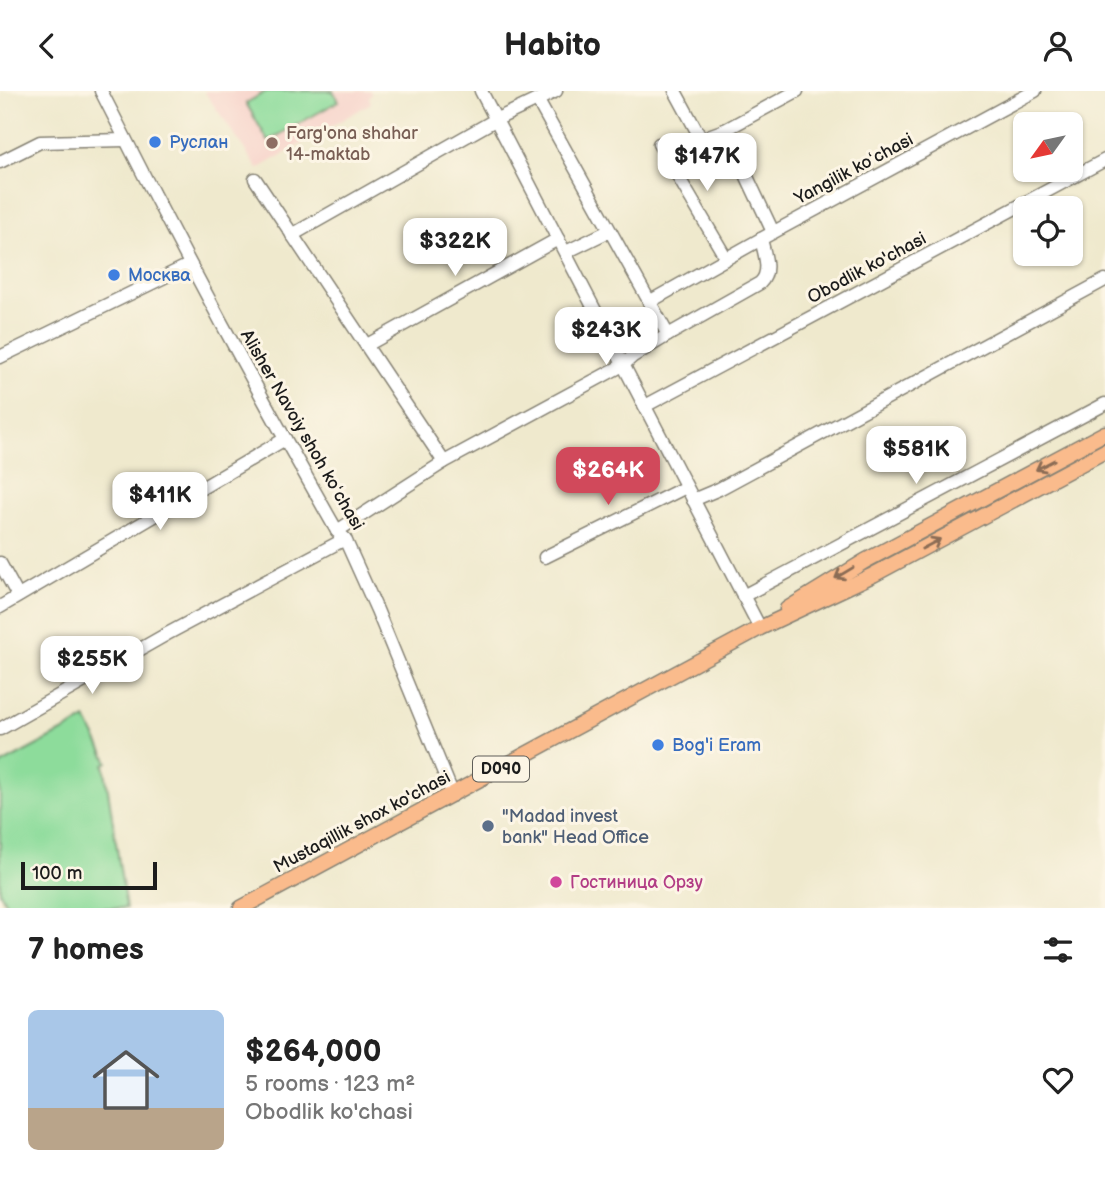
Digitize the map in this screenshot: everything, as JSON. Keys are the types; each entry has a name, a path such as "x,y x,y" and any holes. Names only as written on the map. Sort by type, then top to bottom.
{"main road":[{"name":"Mustaqillik shox ko'chasi","path":"760,628 807,595 865,561 1105,433"},
{"name":"Mustaqillik shox ko'chasi","path":"241,908 760,628 873,575 1105,451"}],"street":[{"name":"Alisher Navoiy shoh koʻchasi","path":"101,91 190,265 341,535 377,610 453,795"},
{"path":"481,91 760,628"},
{"path":"292,235 495,120 556,91"},
{"path":"676,91 700,137 725,130 797,91"},
{"name":"Yangilik koʻchasi","path":"649,302 1035,91"},
{"path":"538,101 668,335"},
{"path":"0,729 341,535 444,462 623,365 668,335 760,283 765,278 767,269 767,236 725,130"},
{"path":"0,162 40,142 125,139"},
{"path":"659,144 726,258"},
{"name":"Obodlik ko'chasi","path":"645,407 1105,160"},
{"path":"255,179 444,462"},
{"path":"566,252 609,232"},
{"path":"367,345 558,239"},
{"path":"0,357 190,265"},
{"path":"693,500 719,489 1105,280"},
{"path":"743,596 1105,404"},
{"path":"0,607 285,439"},
{"path":"545,557 686,487"},
{"path":"0,563 18,596"}],"shaded area":[{"name":"Farg'ona shahar 14-maktab","path":"204,91 370,91 372,94 369,97 371,103 258,169"}],"green space":[{"path":"267,91 333,91 339,101 268,141 246,103"},
{"path":"86,719 108,762 104,764 126,908 8,908 0,892 0,765"}],"place":[{"name":"Руслан","path":"155,142"},
{"name":"Farg'ona shahar 14-maktab","path":"272,143"},
{"name":"Москва","path":"114,275"},
{"name":"Bog'i Eram","path":"658,745"},
{"name":"\"Madad invest bank\" Head Office","path":"488,826"},
{"name":"Гостиница Орзу","path":"556,882"}]}
